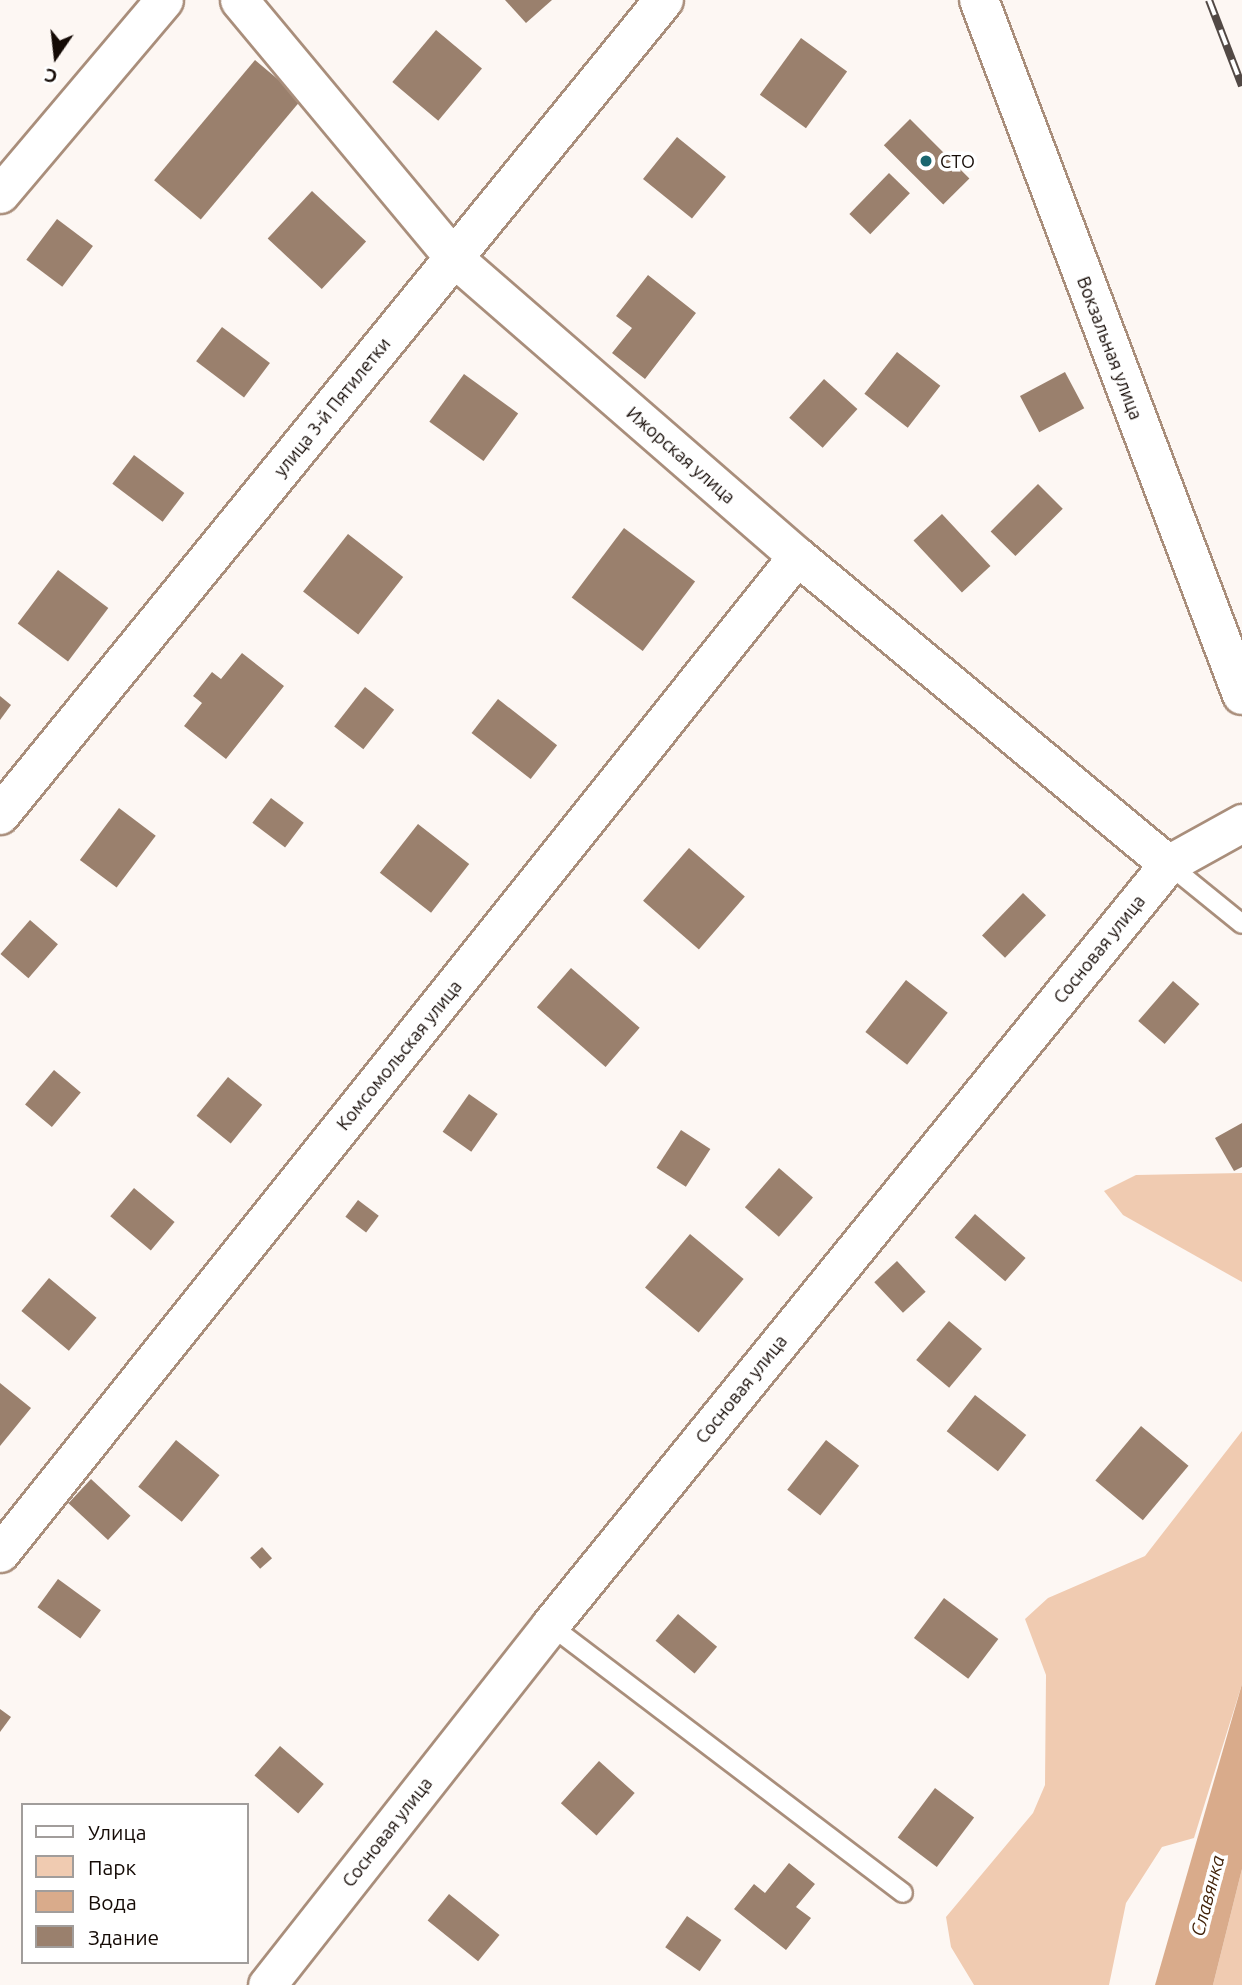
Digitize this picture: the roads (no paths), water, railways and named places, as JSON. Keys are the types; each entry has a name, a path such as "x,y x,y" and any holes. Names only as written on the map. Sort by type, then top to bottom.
{"street":[{"path":"0,194 164,0"},
{"name":"Ижорская улица","path":"239,0 454,258 797,556 1168,864"},
{"name":"улица 3-й Пятилетки","path":"0,815 664,0"},
{"name":"Вокзальная улица","path":"978,0 1242,695"},
{"name":"Комсомольская улица","path":"0,1553 797,556"},
{"name":"Сосновая улица","path":"267,1985 550,1625 1168,864 1242,823"}],"lane":[{"path":"1168,864 1242,923"},
{"path":"550,1625 903,1893"}],"water":[{"name":"Славянка","path":"1242,1684 1242,1869 1213,1985 1155,1985"}],"railway":[{"path":"1209,0 1242,86"}],"place":[{"name":"СТО","path":"926,161"}]}
